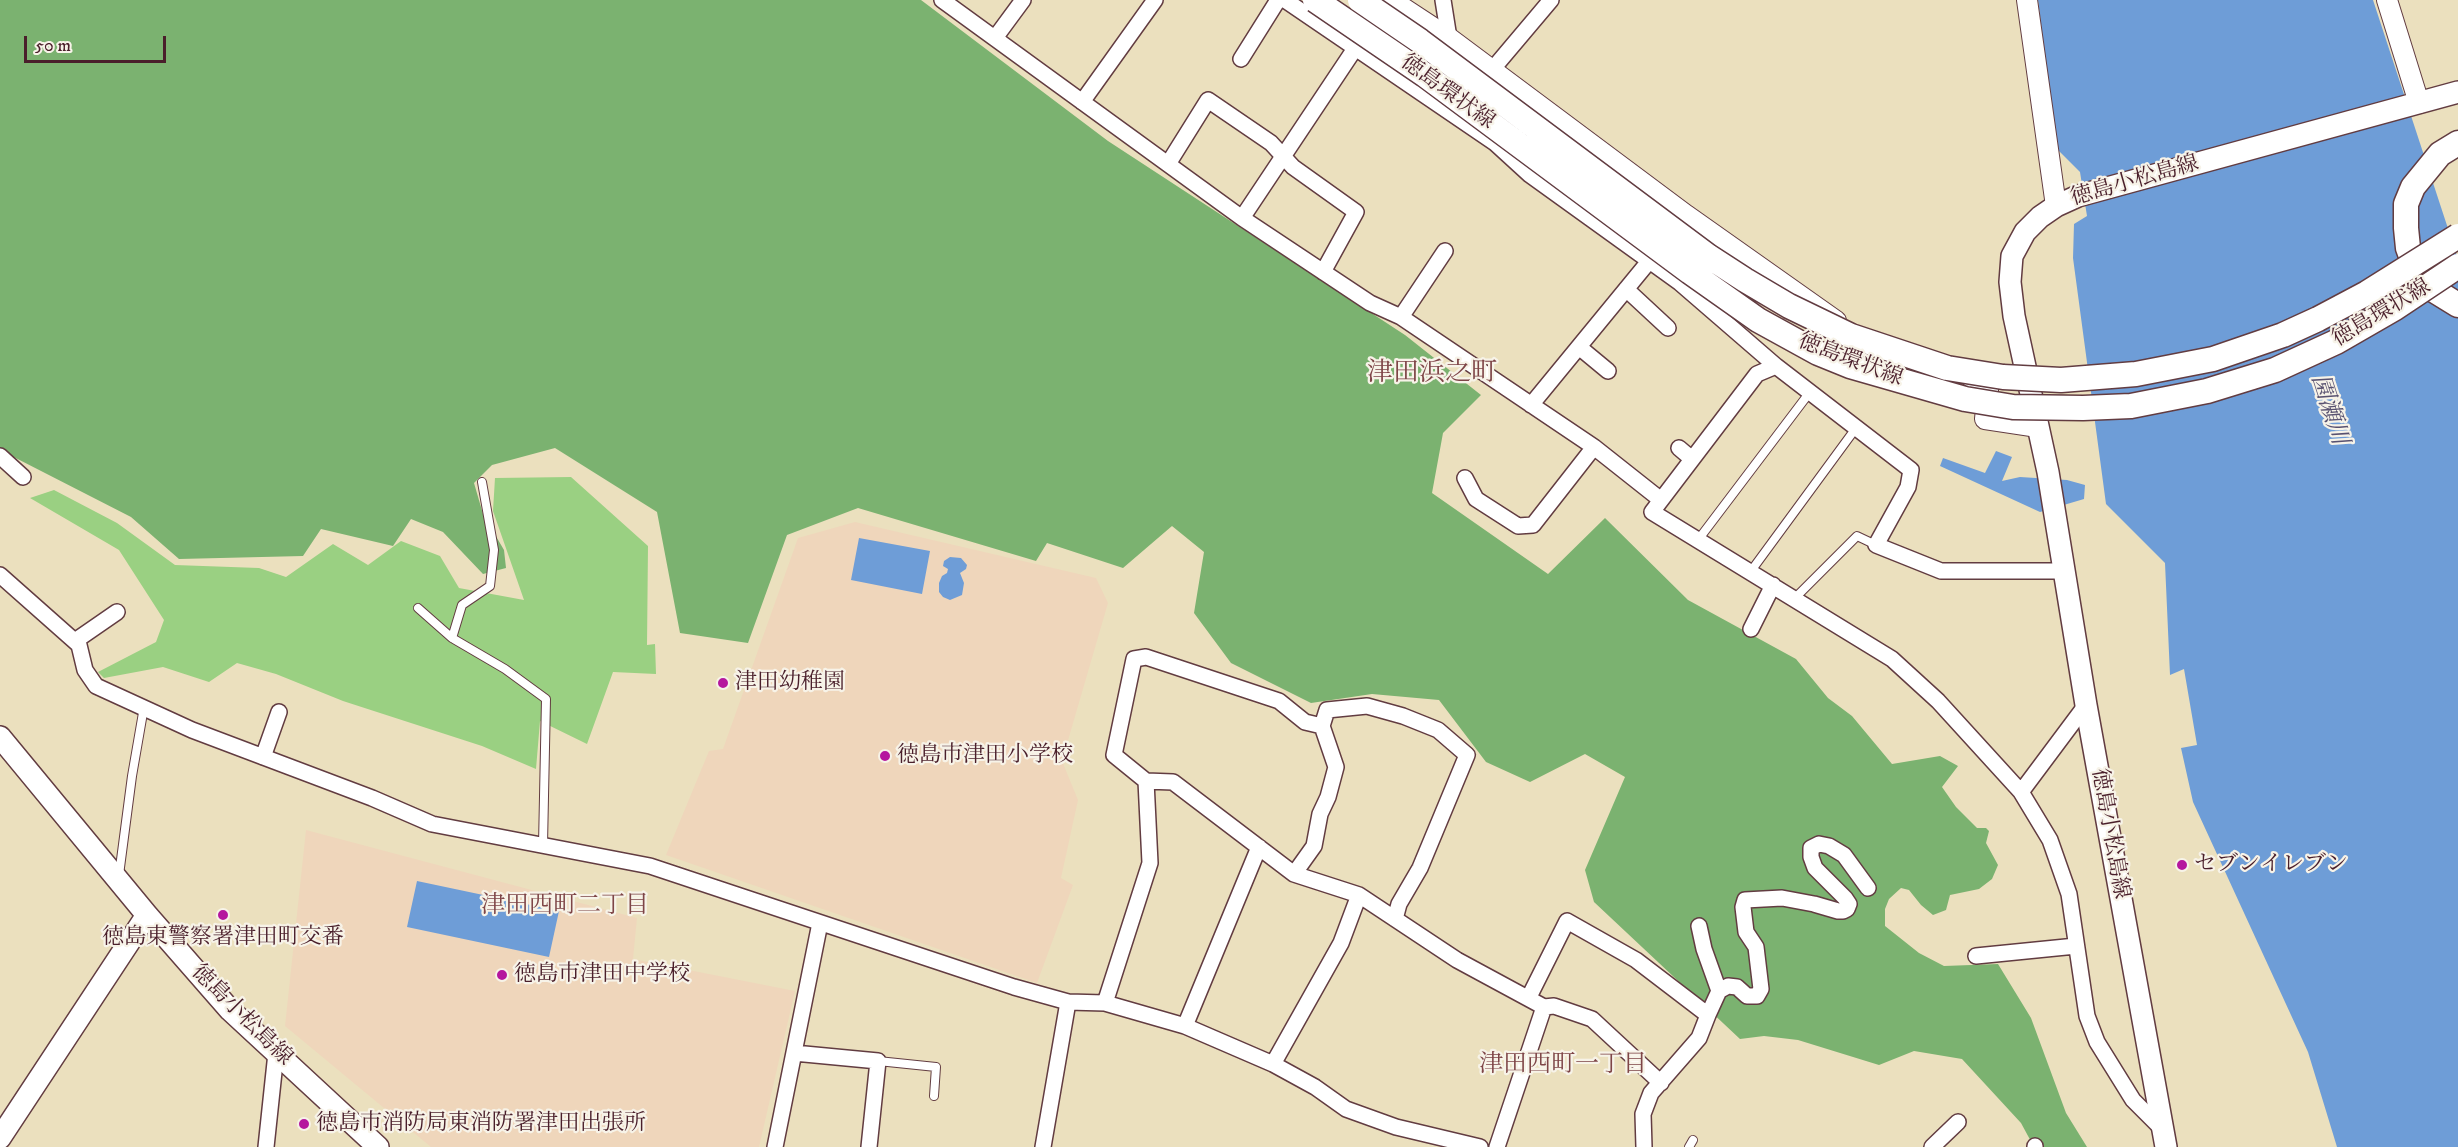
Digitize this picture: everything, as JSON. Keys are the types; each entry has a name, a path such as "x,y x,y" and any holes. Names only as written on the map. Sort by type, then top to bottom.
{"main road":[{"name":"徳島環状線","path":"1315,0 1425,75 1758,320 1808,348 1850,366 1965,399 2013,407 2083,408 2131,406 2207,392 2275,370 2336,342 2395,308 2458,267"},
{"name":"徳島環状線","path":"1360,0 1429,48 1708,256 1744,280 1789,306 1851,336 1947,368 2003,377 2061,380 2136,374 2213,359 2283,335 2318,319 2458,236"},
{"name":"徳島小松島線","path":"2165,1139 2086,705 2048,472 2014,316 2010,282 2012,256 2025,232 2055,206 2078,196 2458,92"},
{"path":"2458,142 2440,154 2413,187 2406,204 2406,228 2408,248 2416,270 2432,289 2458,305"},
{"name":"徳島小松島線","path":"0,737 118,881 230,1010 378,1147"},
{"path":"0,1138 147,915"}],"street":[{"path":"942,0 1242,218 1370,303 1401,317 1594,447 1661,500"},
{"path":"995,38 1023,0"},
{"path":"1082,102 1155,0"},
{"path":"1241,59 1278,0"},
{"path":"1285,0 1495,143 1530,175 1680,283 1776,366 1911,470 1908,487 1876,545 1941,572 2063,570"},
{"path":"1242,218 1356,47 1383,0"},
{"path":"1390,0 1449,38 1686,214 1852,332 1945,357 1988,390 1985,419 2038,427"},
{"path":"1443,0 1449,38"},
{"path":"1456,115 1551,0"},
{"path":"2027,0 2055,206"},
{"path":"2387,0 2414,104"},
{"path":"1168,164 1208,100 1270,143 1293,167 1356,212 1323,272"},
{"path":"1531,405 1686,214"},
{"path":"1401,317 1445,251"},
{"path":"1626,289 1668,328"},
{"path":"1579,347 1608,371"},
{"path":"1776,366 1757,374 1652,512 1892,659 1938,700 2021,792 2050,840 2069,894 2087,1016 2097,1042 2133,1100 2165,1139"},
{"path":"1465,478 1476,499 1518,526 1533,525 1594,447"},
{"path":"1678,448 1692,459"},
{"path":"0,456 23,477"},
{"path":"0,575 79,645 86,670 96,687 192,730 372,798 432,824 650,866 1014,987 1068,1002 1105,1003 1185,1026 1273,1064 1315,1087 1346,1108 1436,1142 1480,1147"},
{"path":"1751,629 1773,585"},
{"path":"75,641 117,612"},
{"path":"1322,726 1305,722 1279,701 1146,657 1134,659 1114,755 1146,781 1173,782 1294,874 1359,895 1457,960 1544,1006 1554,1006 1592,1019 1661,1083"},
{"path":"2021,792 2086,705"},
{"path":"1294,874 1314,846 1320,814 1328,797 1336,767 1322,726 1327,710 1367,706 1404,716 1438,730 1467,755 1420,868 1399,904 1395,919"},
{"path":"263,757 279,712"},
{"path":"1105,1003 1150,863 1146,781"},
{"path":"1644,1147 1643,1114 1651,1093 1699,1038 1719,991 1728,986 1737,987 1747,996 1757,996 1761,989 1756,947 1746,932 1743,907 1745,900 1782,898 1838,911 1847,909 1849,904 1845,898 1815,868 1810,857 1811,848 1819,844 1829,846 1844,855 1868,888"},
{"path":"1185,1026 1259,847"},
{"path":"1273,1064 1341,943 1359,895"},
{"path":"1529,997 1567,921 1636,960 1708,1015"},
{"path":"775,1147 820,923"},
{"path":"1699,926 1704,949 1719,991"},
{"path":"1976,956 2076,945"},
{"path":"1043,1147 1068,1002"},
{"path":"1497,1147 1544,1006"},
{"path":"266,1147 276,1053"},
{"path":"794,1053 878,1062 868,1147"},
{"path":"1932,1147 1958,1122"}],"lane":[{"path":"1698,540 1810,392"},
{"path":"1750,571 1856,428"},
{"path":"453,638 462,605 490,586 494,550 482,482"},
{"path":"1795,598 1857,537 1876,545"},
{"path":"418,608 453,638 505,669 546,699 543,845"},
{"path":"118,881 144,707"},
{"path":"878,1062 936,1067 934,1096"}],"shaded area":[{"name":"徳島市津田小学校","path":"855,522 1096,578 1108,603 1062,761 1078,800 1061,878 1073,885 1037,983 666,855 709,751 723,749 798,538"},
{"name":"徳島市津田中学校","path":"306,830 637,918 633,959 795,991 759,1147 431,1147 285,1026"}],"green space":[{"path":"0,0 921,0 1108,141 1405,335 1481,395 1443,433 1432,493 1548,574 1605,518 1688,600 1796,659 1828,698 1852,716 1892,764 1940,756 1958,766 1942,787 1956,807 1977,828 1986,828 1989,831 1986,843 1998,865 1992,879 1979,889 1950,895 1946,910 1933,915 1909,890 1901,888 1889,899 1885,909 1885,926 1919,953 1944,966 1998,964 2031,1018 2066,1113 2087,1147 2034,1147 2021,1123 1962,1059 1914,1051 1879,1065 1798,1040 1764,1036 1740,1039 1594,902 1585,870 1625,777 1585,754 1530,782 1486,762 1439,700 1372,694 1311,703 1231,663 1194,613 1204,552 1172,526 1123,568 1047,543 1036,561 858,508 787,535 748,643 680,633 657,512 555,448 492,465 474,483 483,514 504,550 506,568 483,574 443,532 411,519 393,546 321,529 303,556 179,559 131,517 0,450"},
{"path":"571,477 648,546 647,645 655,644 656,674 613,672 587,744 540,721 536,769 482,746 343,701 276,674 237,663 209,682 163,667 104,678 98,672 156,642 164,620 119,550 30,498 54,490 117,523 175,565 259,568 286,577 333,544 368,565 401,541 440,556 459,588 524,600 493,511 495,478"}],"water":[{"name":"園瀬川","path":"2038,0 2373,0 2458,259 2458,1147 2337,1147 2308,1052 2193,802 2181,748 2197,745 2184,669 2170,675 2165,563 2106,504 2073,258 2074,224 2087,216 2080,172 2057,149"},
{"path":"1996,451 2012,457 2002,481 2020,477 2067,480 2085,485 2084,499 2040,512 1940,466 1943,458 1985,473"},
{"path":"859,538 930,551 922,594 851,580"},
{"path":"950,557 961,558 967,565 966,569 960,573 964,583 962,595 950,600 939,592 939,583 948,569 943,566 944,561"},
{"path":"417,881 559,911 549,957 407,927"}],"place":[{"name":"津田幼稚園","path":"723,683"},
{"name":"徳島市津田小学校","path":"885,756"},
{"name":"セブンイレブン","path":"2182,865"},
{"name":"徳島東警察署津田町交番","path":"223,915"},
{"name":"徳島市津田中学校","path":"502,975"},
{"name":"徳島市消防局東消防署津田出張所","path":"304,1124"}],"district":[{"name":"津田浜之町","path":"1432,375"},
{"name":"津田西町二丁目","path":"565,907"},
{"name":"津田西町一丁目","path":"1563,1066"}]}
